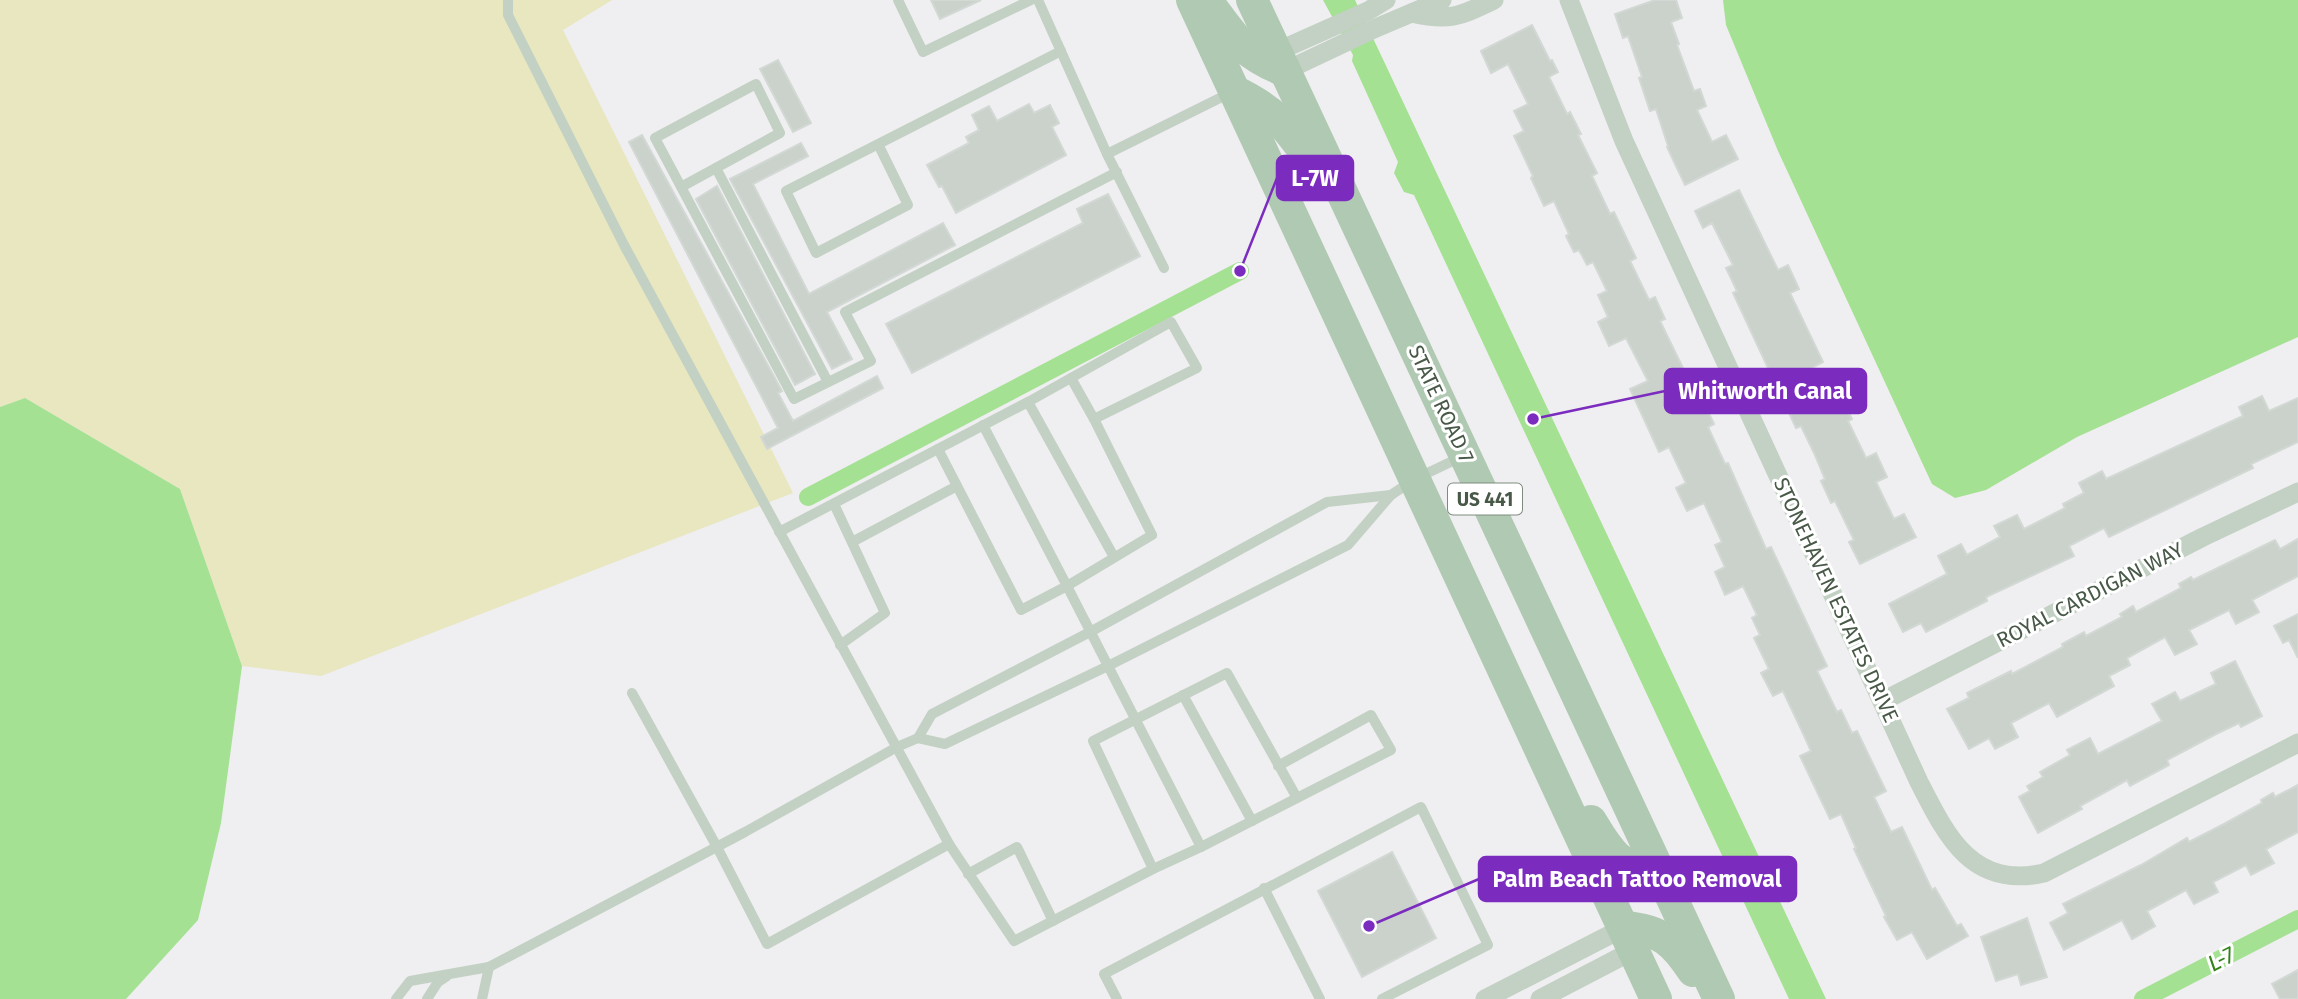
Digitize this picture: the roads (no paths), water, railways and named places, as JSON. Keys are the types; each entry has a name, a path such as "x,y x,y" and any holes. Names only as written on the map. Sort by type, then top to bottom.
{"main road":[{"name":"US 441","path":"1192,0 1403,486 1524,712 1656,999"},
{"path":"1206,0 1241,47 1262,62 1280,62"},
{"name":"STATE ROAD 7","path":"1252,0 1718,999"},
{"path":"1234,92 1270,111 1292,133 1366,242"},
{"path":"1524,712 1606,845 1623,863 1640,871 1659,871"},
{"path":"1630,939 1645,929 1661,935 1680,951 1711,999"}],"street":[{"path":"1372,20 1386,0"},
{"path":"1280,62 1372,20 1412,13 1442,0"},
{"path":"1412,13 1435,18 1460,16 1494,0"},
{"name":"STONEHAVEN ESTATES DRIVE","path":"1569,0 1624,141 1939,822 1964,855 1993,873 2010,876 2044,873 2298,743"},
{"name":"ROYAL CARDIGAN WAY","path":"1884,701 2203,537 2298,492"},
{"path":"1498,996 1630,939"},
{"path":"1540,999 1630,939"}],"lane":[{"path":"508,0 508,15 624,246 949,844 1014,941 1391,750 1371,715 1278,766"},
{"path":"898,0 923,52 1031,0"},
{"path":"1038,0 1107,154 1164,268"},
{"path":"878,144 908,205 816,253 786,191 878,144 1061,51"},
{"path":"681,187 780,133 756,84 655,138 681,187 794,399 871,361 845,313 1117,172"},
{"path":"1107,154 1234,92"},
{"path":"716,168 828,382"},
{"path":"779,532 1028,402 1171,322 1197,368 1094,419"},
{"path":"938,449 1021,610 1067,586 1153,535 1070,378"},
{"path":"1028,402 1114,557"},
{"path":"984,425 1201,847"},
{"path":"918,738 932,714 1090,632 1328,502 1403,486 1464,455"},
{"path":"852,542 957,486"},
{"path":"396,999 410,981 489,967 718,847 897,747 918,738 945,744 1108,666 1348,545 1403,486"},
{"path":"834,504 885,613 841,645"},
{"path":"1153,869 1093,741 1227,673 1297,798"},
{"path":"632,693 718,847 767,944 949,844"},
{"path":"1183,695 1252,821"},
{"path":"1116,999 1104,974 1421,807 1488,945 1382,999"},
{"path":"968,874 1017,847 1053,921"},
{"path":"1264,888 1320,999"},
{"path":"482,999 489,967"},
{"path":"427,999 438,982 453,972"}],"waterway":[{"path":"808,497 1240,271"},
{"name":"L-7","path":"2143,999 2298,919"}],"place":[{"name":"L-7W","path":"1240,271"},
{"name":"Whitworth Canal","path":"1533,419"},
{"name":"Palm Beach Tattoo Removal","path":"1369,926"}]}
